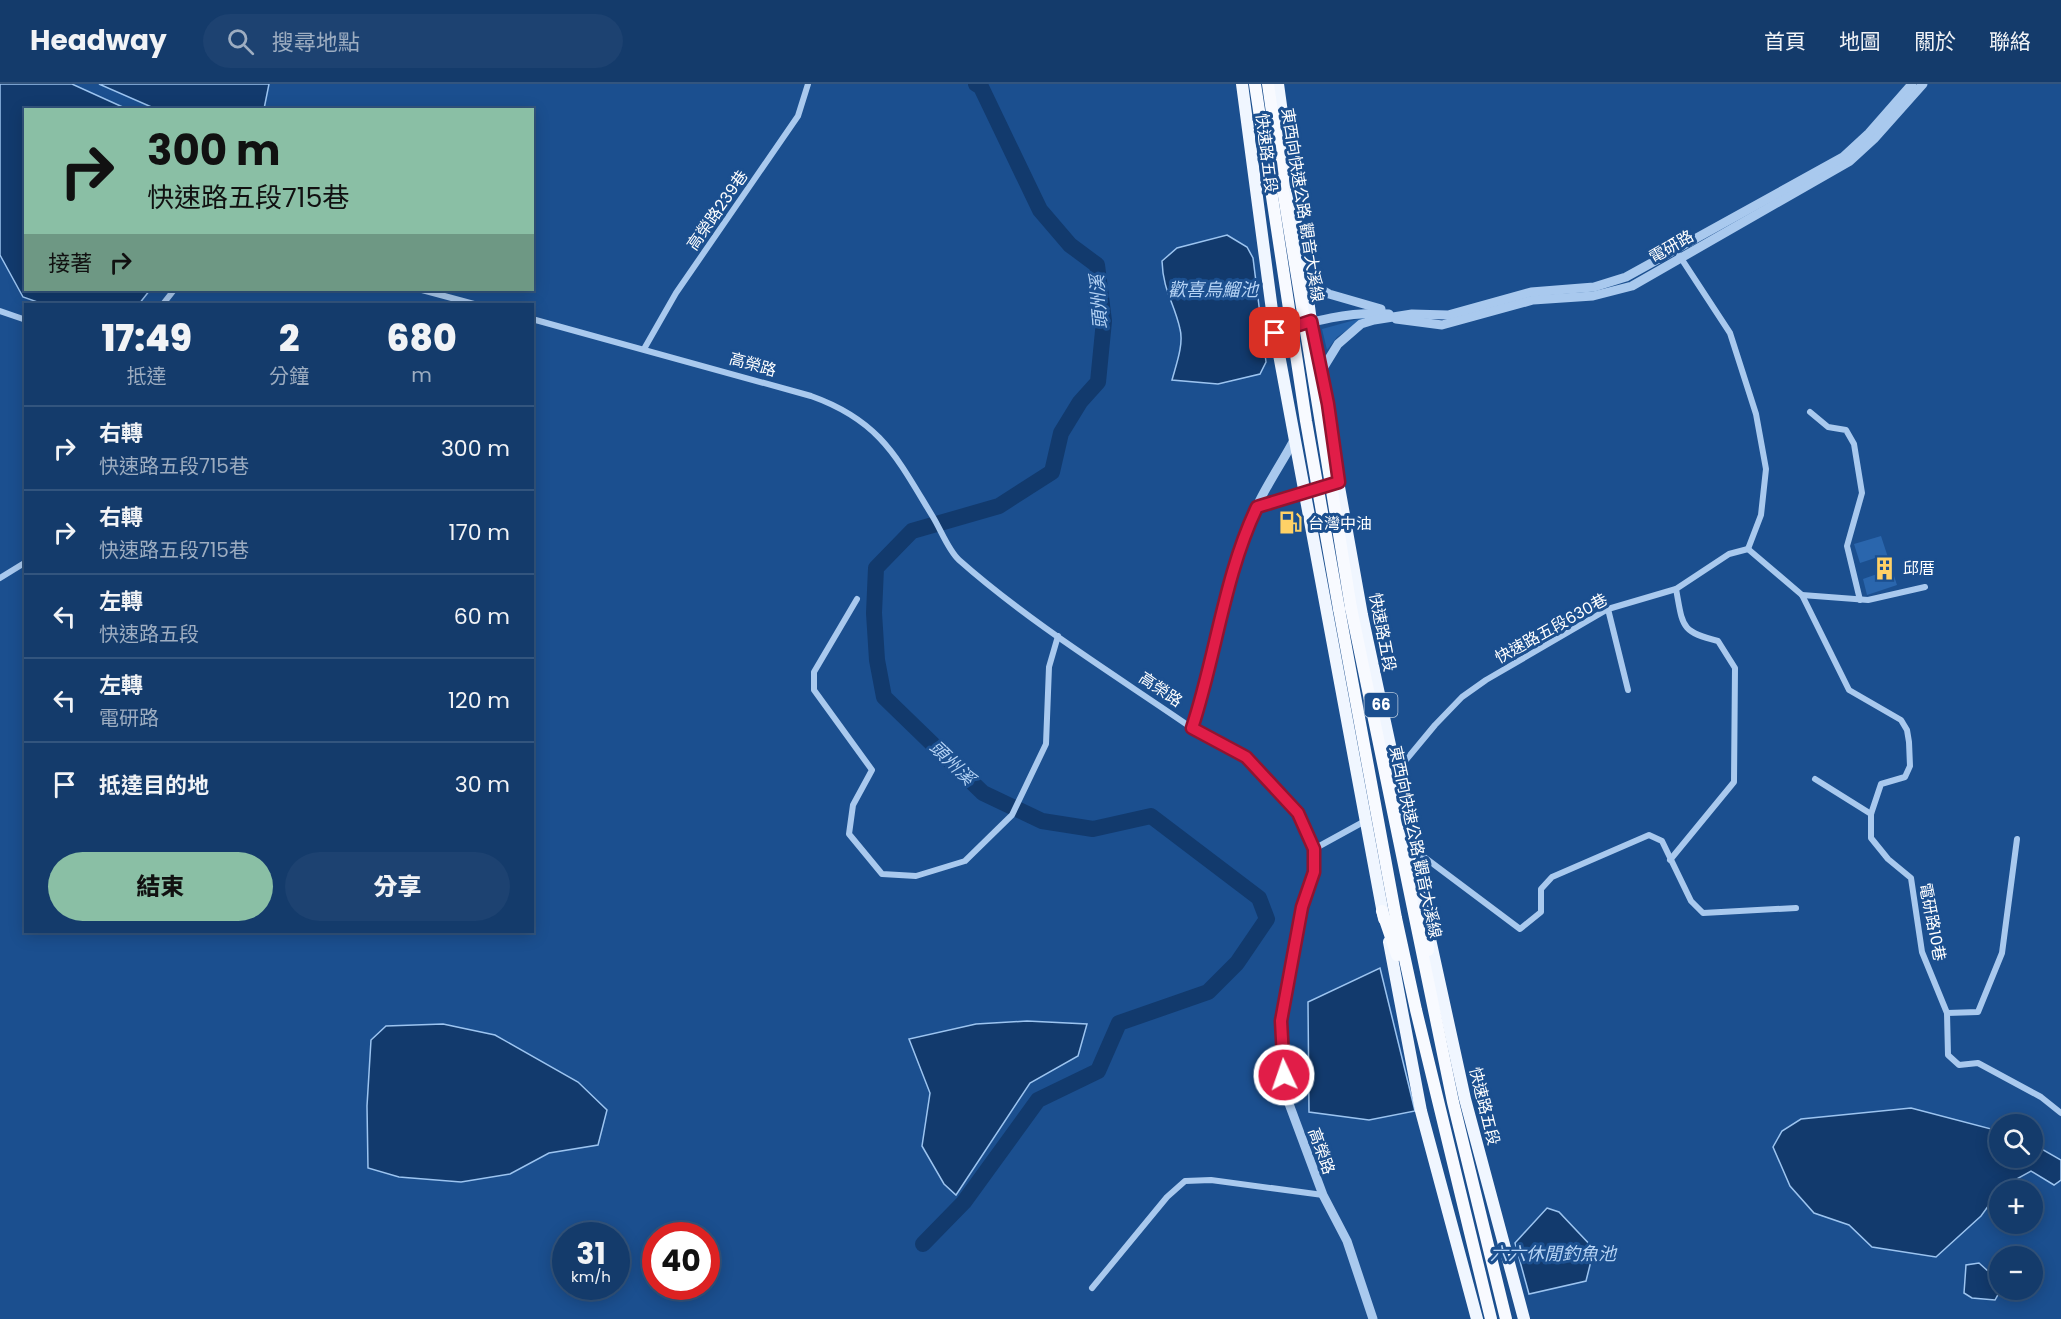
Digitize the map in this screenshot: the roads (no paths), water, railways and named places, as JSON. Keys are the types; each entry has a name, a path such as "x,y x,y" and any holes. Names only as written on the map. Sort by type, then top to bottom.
{"highway":[{"name":"東西向快速公路 觀音大溪線","path":"1256,84 1270,191 1328,547 1396,918 1491,1319"},
{"name":"東西向快速公路 觀音大溪線","path":"1268,84 1288,224 1351,608 1453,1102 1506,1319"},
{"path":"1382,911 1416,1010"},
{"path":"1425,912 1435,1017"}],"main road":[{"name":"快速路五段","path":"1242,84 1275,333 1382,911 1421,1111 1477,1319"},
{"name":"快速路五段","path":"1278,84 1311,321 1322,370 1362,615 1396,773 1409,846 1465,1099 1524,1319"}],"street":[{"name":"高榮路239巷","path":"644,349 676,293 798,116 808,84"},
{"name":"電研路","path":"1387,318 1442,325 1533,300 1593,296 1632,286 1678,254 1843,157 1869,133 1912,84"},
{"name":"電研路","path":"1275,333 1311,321 1364,312 1448,315 1532,292 1594,287 1626,277 1678,254 1850,161 1874,140 1923,84"},
{"path":"1678,254 1730,333 1756,414 1766,470 1761,515 1748,549"},
{"path":"1306,281 1329,294 1400,315"},
{"path":"164,303 173,291"},
{"path":"426,291 470,303"},
{"path":"0,311 24,319"},
{"name":"電研路","path":"1322,370 1338,345 1361,324 1400,315"},
{"name":"高榮路","path":"534,320 811,396 854,415 885,442 898,460 957,558 1058,636 1192,728 1246,757 1298,813 1314,849 1314,872 1302,907 1281,1021 1285,1093 1323,1195 1347,1241 1373,1319"},
{"path":"1810,412 1828,427 1846,430 1854,444 1862,493 1847,546 1860,600"},
{"path":"1192,728 1249,524 1294,440"},
{"path":"1257,507 1339,482"},
{"name":"快速路五段630巷","path":"1396,773 1435,724 1462,697 1486,680 1608,609 1676,589 1729,554 1748,549"},
{"name":"電研路10巷","path":"1748,549 1802,595 1849,690 1901,720 1907,730 1910,766 1905,777 1881,784 1872,814 1871,838 1888,859 1911,878 1922,952 1947,1012 1948,1055 1959,1065 1978,1063 2041,1097 2061,1113"},
{"path":"0,578 24,563"},
{"path":"1802,595 1860,600 1892,596 1925,587"},
{"path":"1670,860 1734,782 1735,668 1718,641 1695,635 1682,623 1676,589"},
{"path":"857,599 814,672 814,690 872,770 853,805 849,834 882,874 916,876 964,861 1012,815 1046,744 1049,667 1058,636"},
{"path":"1608,609 1628,690"},
{"path":"1815,779 1872,814"},
{"path":"1314,849 1365,821"},
{"path":"1409,846 1520,929 1541,912 1541,889 1552,877 1649,835 1662,841 1691,900 1703,913 1796,908"},
{"path":"1947,1012 1978,1012 1989,988 1989,980 2002,953 2018,839"},
{"path":"1092,1288 1167,1197 1185,1181 1212,1180 1323,1195"}],"water":[{"path":"0,84 72,84 125,108 24,108 24,291 149,291 140,303 40,303 23,297 0,255"},
{"path":"99,84 269,84 264,108 154,108"},
{"name":"歡喜烏鰡池","path":"1227,235 1247,247 1253,258 1266,362 1260,374 1218,384 1172,380 1181,335 1164,280 1162,261 1177,248"},
{"path":"1380,968 1415,1111 1369,1120 1309,1112 1308,1002"},
{"path":"1027,1021 1087,1024 1078,1056 1030,1083 956,1195 944,1184 922,1146 930,1093 909,1039 976,1024"},
{"path":"443,1024 495,1035 578,1082 607,1110 598,1145 549,1153 510,1174 461,1182 399,1177 368,1168 367,1106 371,1040 386,1026"},
{"path":"1911,1108 1989,1128 1989,1168 2043,1168 2043,1150 2061,1160 2061,1180 2054,1185 2031,1171 2015,1180 1989,1180 1989,1205 1981,1216 1936,1257 1872,1247 1849,1225 1814,1213 1790,1186 1773,1147 1782,1131 1801,1119"},
{"name":"六六休閒釣魚池","path":"1547,1208 1559,1212 1594,1249 1586,1281 1529,1294 1515,1243"},
{"path":"1979,1263 1989,1272 1989,1299 1972,1298 1964,1293 1966,1265"}],"waterway":[{"name":"頭州溪","path":"923,1244 964,1202 1038,1100 1098,1071 1119,1023 1208,992 1237,963 1267,919 1259,898 1151,816 1093,829 1042,821 983,793 884,697 877,660 874,613 876,568 912,531 999,506 1052,472 1061,433 1080,402 1098,382 1104,321 1097,265 1070,245 1040,210 981,87 976,84"}],"place":[{"name":"台灣中油","path":"1290,523"},
{"name":"邱厝","path":"1885,568"}]}
